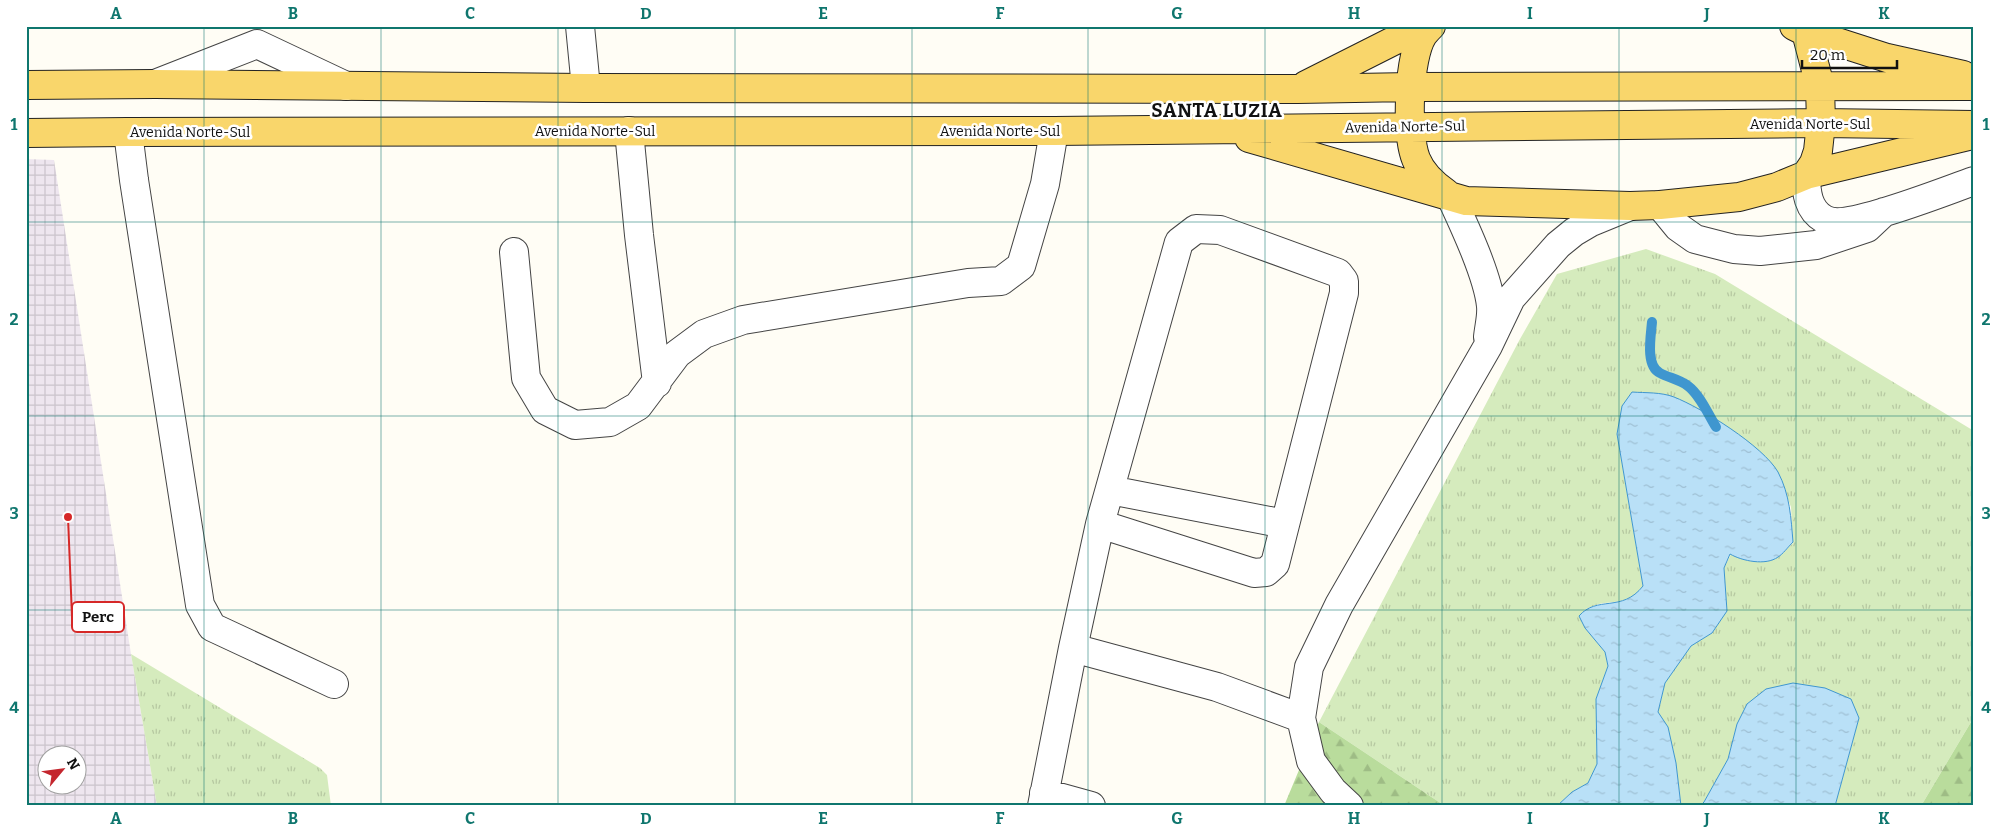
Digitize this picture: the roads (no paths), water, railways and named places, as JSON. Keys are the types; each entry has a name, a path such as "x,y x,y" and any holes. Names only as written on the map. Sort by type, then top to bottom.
{"main road":[{"path":"1298,89 1423,26"},
{"path":"1431,26 1423,35 1418,47 1411,86 1412,147 1422,172 1434,185 1451,197"},
{"path":"1802,28 1888,58 1974,78"},
{"path":"1802,28 1820,86 1821,123 1818,151 1806,176"},
{"path":"26,85 1298,89 1411,86 1974,86"},
{"name":"Avenida Norte-Sul","path":"26,133 1054,131 1821,123 1974,125"},
{"path":"1221,130 1466,201 1630,206 1739,197 1777,187 1806,176 1974,135"}],"street":[{"path":"580,26 586,88"},
{"path":"155,84 257,35 346,86"},
{"path":"514,252 526,378 545,410 575,425 610,422 638,406 677,354 704,334 743,320 968,284 1001,281 1021,266 1044,184 1054,131"},
{"path":"128,132 200,605 212,627 334,684"},
{"path":"629,132 657,383"},
{"path":"1806,176 1806,194 1811,206 1822,219 1832,222 1845,222 1884,212 1974,181"},
{"path":"1451,197 1465,226 1485,282 1491,306 1488,346"},
{"path":"1660,205 1678,227 1695,239 1734,249 1760,251 1816,246 1867,228 1884,212"},
{"path":"1350,806 1333,791 1311,761 1301,718 1309,667 1339,605 1488,346 1511,298 1558,245 1574,232 1591,222 1630,206"},
{"path":"1091,806 1043,799 1100,524 1179,242 1196,229 1220,230 1338,273 1344,282 1344,293 1275,564 1266,572 1254,574 1100,524"},
{"path":"1110,490 1285,524"},
{"path":"1073,648 1217,687 1301,718"}],"water":[{"path":"1632,392 1664,394 1686,402 1731,429 1759,451 1778,472 1785,489 1792,524 1793,542 1780,556 1773,560 1761,562 1741,559 1730,554 1724,568 1727,611 1712,633 1691,646 1665,683 1658,712 1668,727 1676,763 1681,806 1557,806 1572,792 1588,783 1597,764 1596,699 1608,666 1605,652 1585,628 1579,616 1594,606 1627,599 1643,586 1617,434 1622,406"},
{"path":"1793,683 1825,688 1851,699 1859,718 1835,806 1700,806 1728,759 1737,724 1747,704 1766,689"}],"waterway":[{"path":"1652,322 1650,350 1652,364 1655,369 1663,375 1678,380 1692,390 1716,427"}],"place":[{"name":"Perc","path":"68,517"}],"district":[{"name":"SANTA LUZIA","path":"1217,110"}]}
